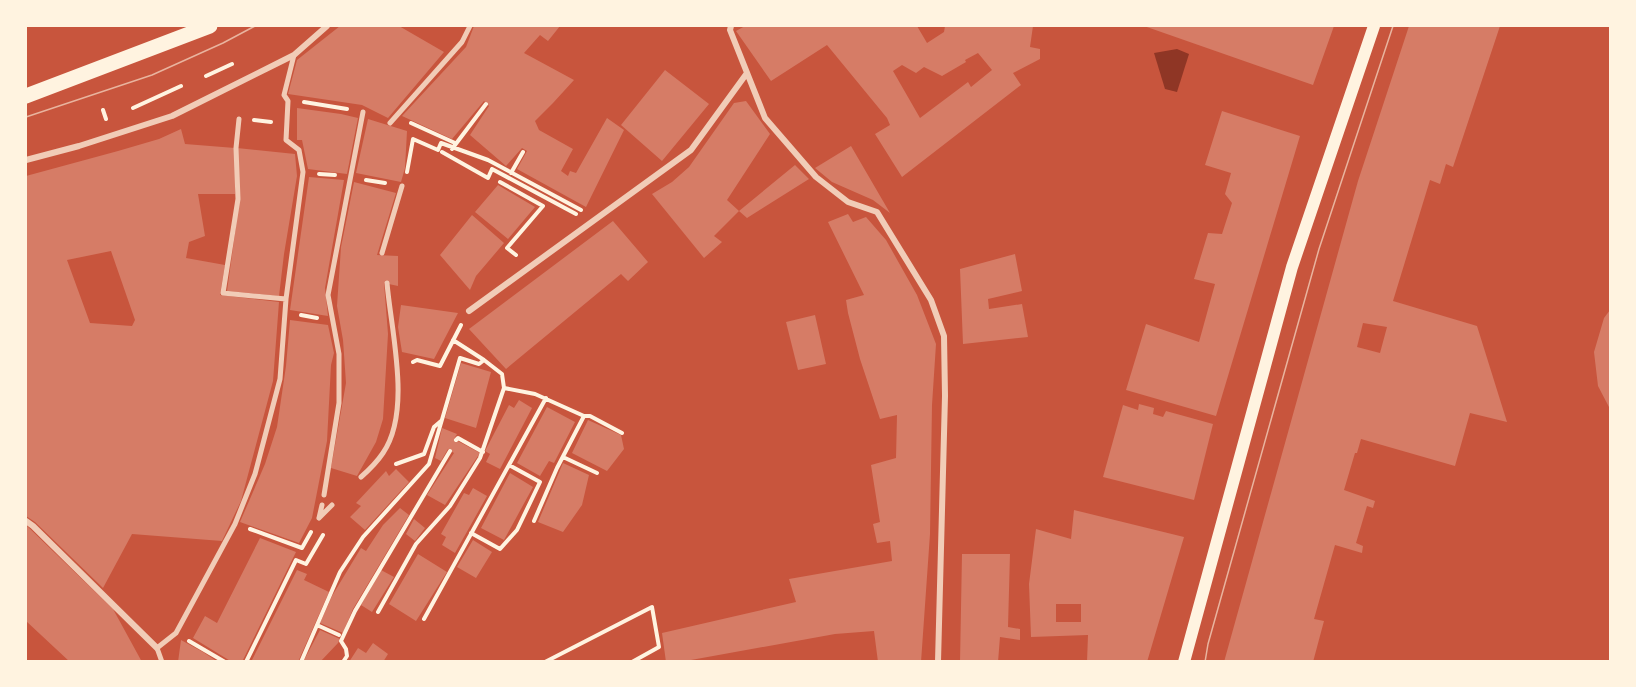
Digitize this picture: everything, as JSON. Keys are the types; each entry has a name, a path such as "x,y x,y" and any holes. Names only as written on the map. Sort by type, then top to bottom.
{"main road":[{"path":"26,96 210,26"},
{"path":"1184,662 1292,267 1374,26"}],"street":[{"path":"26,160 79,146 172,116 294,55 327,26"},
{"path":"390,123 462,42 470,26"},
{"path":"731,26 730,30 765,118 816,177 848,202 877,212 931,300 944,336 945,396 938,662"},
{"path":"157,648 176,633 235,524 255,474 280,379 286,299 303,172 299,150 286,140 288,101 284,94 294,55"},
{"path":"469,311 691,150 747,73"},
{"path":"324,495 339,404 339,354 328,295 363,112"},
{"path":"239,119 236,148 238,199 223,292 286,299"},
{"path":"382,253 402,186"},
{"path":"361,477 384,452 397,411 398,366 387,284"},
{"path":"322,505 319,518 332,506"},
{"path":"26,521 157,648 162,662"}],"path":[{"path":"288,101 363,112"},
{"path":"452,149 486,104"},
{"path":"396,116 455,143"},
{"path":"402,186 409,168 413,139 438,150 441,143 495,164 584,211"},
{"path":"442,152 488,178 494,171 495,164"},
{"path":"511,172 523,152"},
{"path":"494,171 581,217"},
{"path":"500,182 543,206 507,248 512,252"},
{"path":"398,366 417,360 440,366 469,311"},
{"path":"285,313 332,320"},
{"path":"378,612 416,544 450,506 483,452 504,388 502,374 453,340"},
{"path":"301,662 340,572 363,537 429,464 460,358 480,364 484,360"},
{"path":"504,388 546,398 622,432"},
{"path":"424,619 546,398"},
{"path":"534,521 584,416"},
{"path":"391,466 424,454 434,427 442,419"},
{"path":"456,440 458,438 483,452"},
{"path":"343,662 348,656 341,641 355,611 450,451"},
{"path":"563,456 597,473"},
{"path":"471,533 500,549 517,530 540,482 509,465"},
{"path":"235,524 302,548"},
{"path":"246,662 296,560 306,564 327,529"},
{"path":"545,662 652,607 659,647 632,662"},
{"path":"317,625 339,635"}],"shaded area":[{"path":"1177,49 1189,54 1177,92 1165,89 1154,53"}],"building":[{"path":"340,26 399,26 444,52 388,118 362,105 288,94 297,60"},
{"path":"474,26 560,26 548,41 540,35 524,53 574,80 535,121 539,130 573,149 561,171 568,176 570,171 576,173 607,118 624,130 586,207 517,169 527,151 522,148 506,166 470,135 489,106 484,101 452,139 402,116 466,47"},
{"path":"745,26 917,26 927,43 944,32 945,26 1033,26 1030,47 1040,49 1040,59 1013,73 1021,85 902,177 875,134 890,125 887,118 827,45 771,81 736,31","holes":["978,53 992,70 971,87 968,82 920,118 893,71 902,65 916,73 924,67 942,76"]},
{"path":"1144,26 1334,26 1313,85"},
{"path":"1409,26 1500,26 1453,167 1446,164 1440,184 1430,180 1393,301 1477,326 1507,422 1470,413 1455,466 1361,439 1344,490 1375,501 1373,508 1367,506 1356,543 1363,546 1362,553 1335,545 1314,619 1324,621 1313,662 1224,662 1358,181","holes":["1363,323 1387,327 1380,353 1357,347"]},
{"path":"665,70 709,104 662,161 621,125"},
{"path":"746,101 770,134 727,200 739,211 714,236 722,242 704,258 652,194 672,182 689,167 734,103"},
{"path":"297,108 358,118 347,174 308,169 302,140 297,140"},
{"path":"1222,111 1300,136 1216,416 1126,390 1146,324 1199,342 1215,284 1194,279 1208,233 1222,234 1232,203 1225,194 1231,173 1205,165"},
{"path":"368,119 407,131 405,168 401,182 356,173"},
{"path":"181,129 185,144 235,148 235,194 198,194 205,236 189,242 186,258 225,265 220,295 279,302 273,381 241,501 222,541 132,534 103,588 26,516 26,176 159,139","holes":["111,251 135,320 132,326 90,323 67,260"]},
{"path":"851,146 890,213 873,200 832,182 815,168"},
{"path":"237,148 295,154 297,176 279,296 227,291 236,226"},
{"path":"795,165 809,179 747,218 739,211"},
{"path":"309,177 344,180 325,288 328,316 290,310"},
{"path":"354,182 396,193 377,255 398,256 398,286 384,283 388,334 383,419 376,442 357,476 331,468 346,383 343,340 337,306 341,247"},
{"path":"498,185 535,207 508,239 475,212"},
{"path":"848,214 853,222 866,217 886,240 917,295 936,344 932,405 930,534 921,662 878,662 874,631 835,634 680,662 666,662 662,633 796,602 789,579 892,561 890,541 877,543 873,524 880,522 871,465 896,458 897,415 880,419 860,359 848,313 846,300 864,295 828,222"},
{"path":"472,215 504,243 476,276 470,290 440,255"},
{"path":"613,221 648,262 628,281 621,274 506,369 469,329"},
{"path":"1015,254 1022,291 988,299 989,309 1022,304 1028,337 963,344 960,269"},
{"path":"401,305 458,313 434,359 402,352 398,327"},
{"path":"1610,310 1610,409 1598,386 1594,352 1604,318"},
{"path":"815,315 826,364 798,370 786,322"},
{"path":"290,320 328,325 334,353 331,365 327,441 312,518 299,543 240,522 265,464 277,427"},
{"path":"461,363 491,372 476,428 445,418"},
{"path":"519,400 532,408 500,469 486,462 490,454 485,451 509,405 514,408"},
{"path":"1139,404 1154,408 1153,414 1163,417 1166,411 1213,424 1194,500 1103,477 1123,405 1138,410"},
{"path":"547,407 575,422 554,463 549,461 540,476 517,463"},
{"path":"588,420 621,435 624,449 607,471 572,453"},
{"path":"442,428 457,434 454,439 480,453 445,505 427,495 454,453 448,449 441,461 435,458"},
{"path":"563,463 589,475 582,505 563,532 538,522"},
{"path":"396,469 409,482 365,530 350,517 361,506 356,503 386,471 389,476"},
{"path":"510,473 533,487 504,540 481,528"},
{"path":"473,488 487,496 455,553 442,545 446,537 441,534 464,493 469,495"},
{"path":"400,508 409,515 353,609 343,633 320,623 332,596 361,548 366,551 383,525"},
{"path":"1074,510 1184,537 1147,662 1087,662 1088,635 1031,637 1029,584 1036,529 1071,539","holes":["1056,604 1081,604 1081,622 1056,622"]},
{"path":"414,519 425,528 415,541 406,534"},
{"path":"26,525 113,609 142,662 70,662 26,621"},
{"path":"260,538 296,552 242,662 232,662 193,638 205,616 217,623"},
{"path":"473,540 492,552 476,578 457,567"},
{"path":"418,554 447,572 416,621 389,604"},
{"path":"962,554 1010,554 1008,627 1020,629 1020,640 1000,637 998,662 960,662"},
{"path":"297,570 307,574 304,580 329,592 298,662 251,662"},
{"path":"381,570 394,577 372,612 361,605"},
{"path":"320,630 340,639 338,643 320,662 303,662"},
{"path":"181,640 203,652 218,662 178,662"},
{"path":"373,643 388,654 383,662 349,662 358,648 366,653"}],"tram line":[{"path":"26,117 152,75 255,26"},
{"path":"1205,662 1208,644 1319,249 1393,26"}]}
